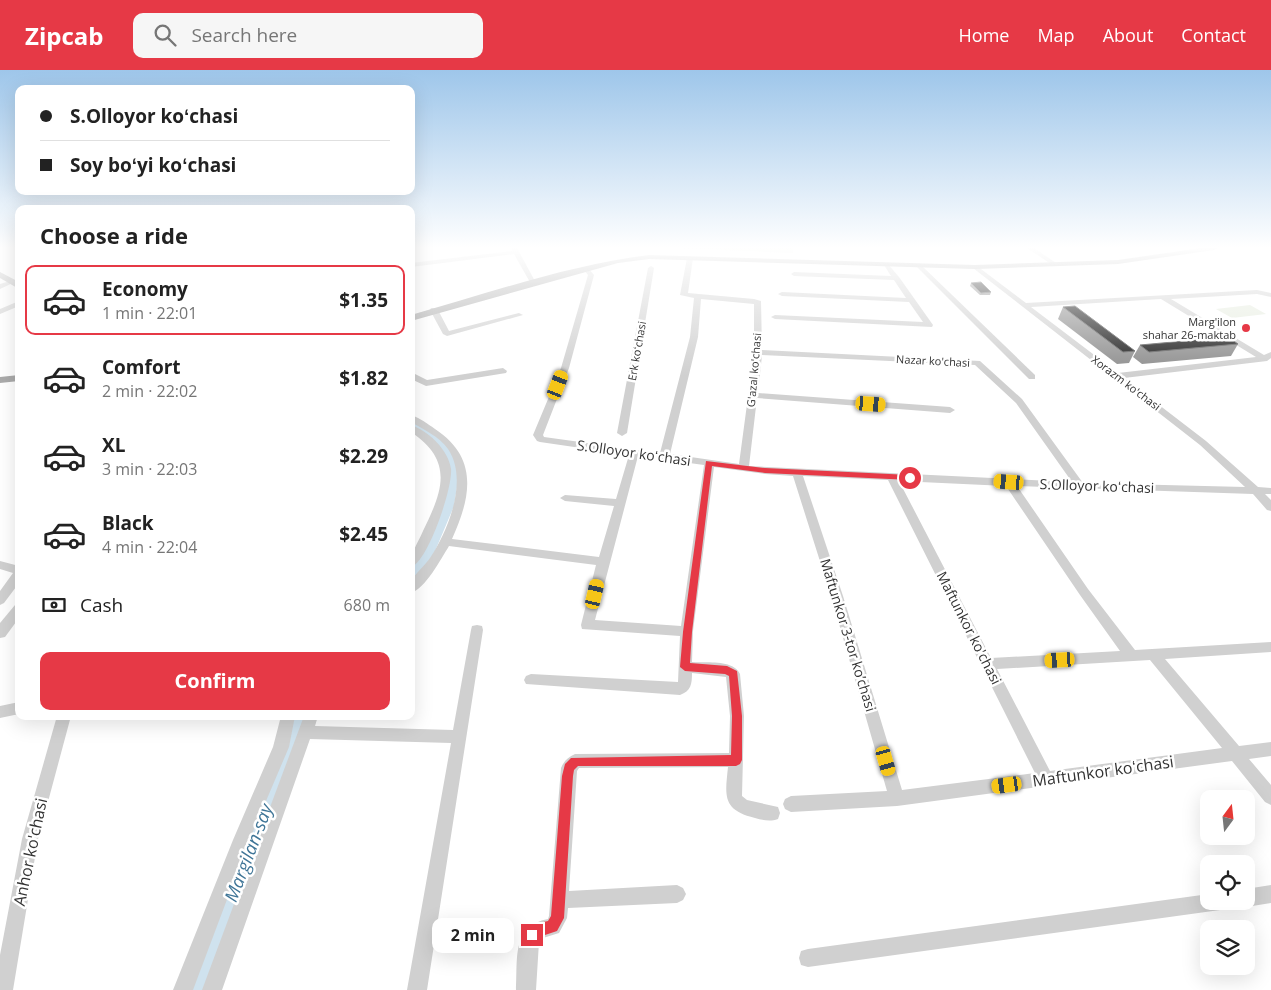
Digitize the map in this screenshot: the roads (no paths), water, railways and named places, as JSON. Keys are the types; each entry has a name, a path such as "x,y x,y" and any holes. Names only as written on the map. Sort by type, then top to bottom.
{"main road":[{"path":"415,317 504,291"},
{"path":"0,380 15,378"}],"street":[{"name":"S.Olloyor koʻchasi","path":"586,291 565,368 538,435 540,439 550,442 744,468 797,472 1080,486 1271,491"},
{"name":"Erk koʻchasi","path":"622,434 648,291"},
{"path":"664,457 694,337 698,297 686,297 683,294 684,291"},
{"path":"775,317 929,325 905,291"},
{"path":"944,291 1032,377"},
{"name":"Xorazm ko'chasi","path":"1006,291 1220,458 1256,491 1271,508"},
{"path":"1024,305 1257,292 1271,295"},
{"path":"782,294 911,300"},
{"name":"G'azal ko'chasi","path":"698,297 757,302 758,352 744,468"},
{"path":"1164,298 1268,356"},
{"path":"0,312 15,306"},
{"path":"434,310 447,334 519,315"},
{"name":"Nazar ko'chasi","path":"758,352 977,363 1019,401 1080,486"},
{"path":"1117,376 1268,356"},
{"path":"415,377 426,383 503,371"},
{"path":"753,395 950,410"},
{"path":"415,421 454,449 463,478 459,512 435,560 415,584"},
{"path":"415,431 435,446 446,462 446,471 440,502 433,524 415,557"},
{"path":"634,453 603,562 588,625 687,632"},
{"path":"531,680 680,689 685,684 687,632 709,463"},
{"name":"Maftunkor 3-tor koʼchasi","path":"797,472 837,596 897,798"},
{"name":"Maftunkor ko'chasi","path":"892,477 1046,780"},
{"path":"1009,482 1084,592 1132,656"},
{"path":"565,498 619,503"},
{"path":"445,542 603,562"},
{"path":"0,565 15,571"},
{"path":"0,600 15,578"},
{"path":"0,633 15,613"},
{"path":"417,990 477,630"},
{"path":"987,664 1271,647"},
{"path":"1154,655 1271,797"},
{"path":"685,667 727,670 734,674 737,716 733,798 738,806 745,809 772,813"},
{"path":"0,712 15,709"},
{"name":"Anhor ko'chasi","path":"3,990 30,839 63,720"},
{"path":"183,990 241,840 281,747 287,720"},
{"path":"212,990 309,720"},
{"path":"304,732 460,737"},
{"name":"Maftunkor koʻchasi","path":"791,804 897,798 1046,780 1271,749"},
{"path":"526,990 529,942 532,935 539,930 552,927 558,918 567,776 569,768 575,761 736,760"},
{"path":"560,900 677,894"},
{"path":"1255,897 1271,894"},
{"path":"808,958 1200,904"}],"waterway":[{"name":"Margilan-say","path":"415,425 444,445 452,475 447,506 425,556 415,568"},
{"name":"Margilan-say","path":"198,990 299,720"}],"place":[{"name":"Marg'ilon shahar 26-maktab","path":"1246,328"}]}
